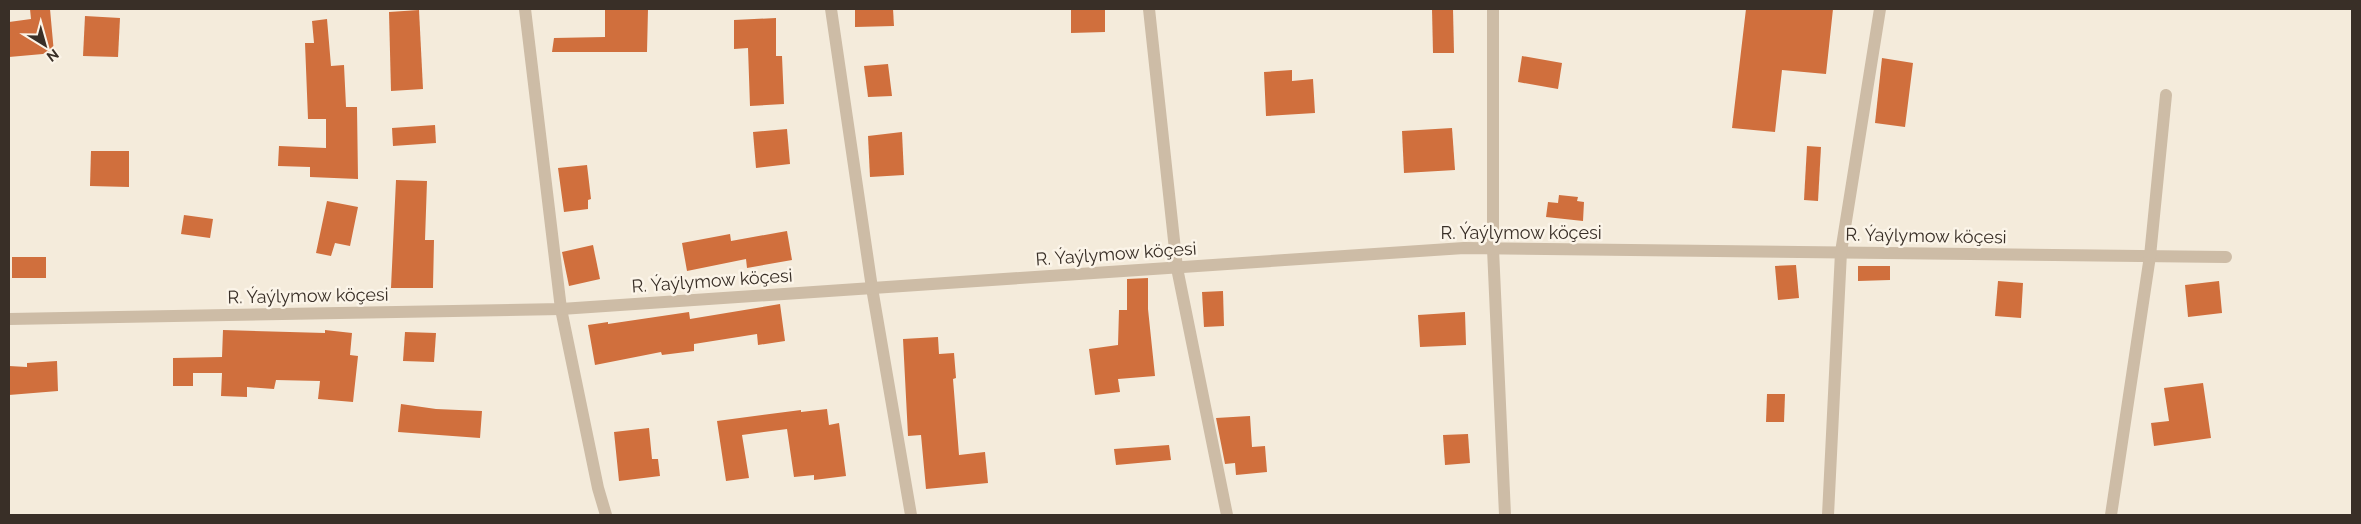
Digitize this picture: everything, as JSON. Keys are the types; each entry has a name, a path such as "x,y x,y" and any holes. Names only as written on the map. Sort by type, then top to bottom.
{"street":[{"path":"526,9 561,309 598,488 606,515"},
{"path":"832,9 872,288 911,515"},
{"path":"1149,9 1177,268 1228,515"},
{"path":"1492,9 1493,249 1505,515"},
{"path":"1828,515 1841,252 1880,9"},
{"path":"2111,515 2150,256 2166,95"},
{"name":"R. Ýaýlymow köçesi","path":"9,320 561,309 1464,248 2226,257"}],"building":[{"path":"30,9 50,9 54,53 9,57 9,22 31,19"},
{"path":"605,9 648,9 647,52 552,52 554,38 605,37"},
{"path":"855,9 893,9 894,26 855,27"},
{"path":"1071,9 1105,9 1105,32 1071,33"},
{"path":"1432,9 1453,9 1454,53 1433,53"},
{"path":"1746,9 1833,9 1826,74 1782,70 1775,132 1732,128"},
{"path":"419,10 423,89 391,91 389,12"},
{"path":"85,16 120,18 118,57 83,56"},
{"path":"776,18 776,56 782,56 784,104 750,106 748,48 734,49 734,20"},
{"path":"327,19 331,66 344,65 346,107 357,107 358,179 310,177 310,167 278,166 279,146 326,148 326,119 308,119 305,43 314,43 312,21"},
{"path":"1522,56 1562,63 1558,89 1518,82"},
{"path":"1882,58 1913,63 1905,127 1875,123"},
{"path":"888,64 892,96 868,97 864,66"},
{"path":"1292,70 1292,81 1313,79 1315,113 1266,116 1264,72"},
{"path":"435,125 436,143 393,146 392,128"},
{"path":"1452,128 1455,170 1404,173 1402,131"},
{"path":"787,129 790,164 756,168 753,132"},
{"path":"902,132 904,175 870,177 868,136"},
{"path":"1807,146 1821,147 1818,201 1804,200"},
{"path":"91,151 129,151 129,187 90,186"},
{"path":"587,165 591,199 588,200 588,209 564,212 558,168"},
{"path":"396,180 427,181 425,240 434,240 433,288 391,288"},
{"path":"1559,195 1578,197 1577,201 1584,202 1583,221 1546,217 1548,202 1558,203"},
{"path":"327,201 358,207 350,246 335,243 331,256 316,253"},
{"path":"184,215 213,219 210,238 181,234"},
{"path":"787,231 792,260 747,268 746,259 687,271 682,243 730,234 731,241"},
{"path":"593,245 600,279 569,286 562,252"},
{"path":"12,257 46,257 46,278 12,278"},
{"path":"1796,265 1799,298 1778,300 1775,266"},
{"path":"1858,266 1890,266 1890,280 1858,281"},
{"path":"1148,278 1148,309 1155,376 1118,379 1120,392 1095,395 1089,349 1118,345 1119,310 1127,310 1127,279"},
{"path":"1998,281 2023,283 2021,318 1995,316"},
{"path":"2219,281 2222,313 2188,317 2185,285"},
{"path":"1223,291 1224,326 1204,327 1202,292"},
{"path":"780,304 785,341 758,345 757,334 694,344 694,351 662,355 661,352 595,365 588,325 608,322 608,324 689,312 690,319"},
{"path":"1465,312 1466,345 1420,347 1418,315"},
{"path":"223,330 325,333 325,330 352,333 350,355 358,356 353,402 318,399 320,381 276,380 274,389 247,387 247,397 221,396 222,373 193,373 193,386 173,386 173,358 222,357"},
{"path":"405,332 436,333 434,362 403,361"},
{"path":"938,337 939,354 954,353 956,378 953,379 959,455 985,452 988,483 926,489 921,435 908,436 903,339"},
{"path":"57,361 58,391 9,395 9,366 27,367 27,363"},
{"path":"2203,383 2211,438 2154,446 2151,423 2169,421 2164,388"},
{"path":"1767,394 1785,394 1784,422 1766,422"},
{"path":"401,404 436,409 482,411 480,438 398,432"},
{"path":"827,409 829,425 839,423 846,476 814,480 814,475 794,477 787,429 742,435 749,478 726,481 717,421 801,410 801,412"},
{"path":"1250,416 1252,447 1265,446 1267,472 1236,475 1235,463 1225,464 1216,418"},
{"path":"649,428 652,459 658,459 660,476 619,481 614,432"},
{"path":"1468,434 1470,463 1445,465 1443,435"},
{"path":"1169,445 1171,460 1116,465 1114,449"}]}
